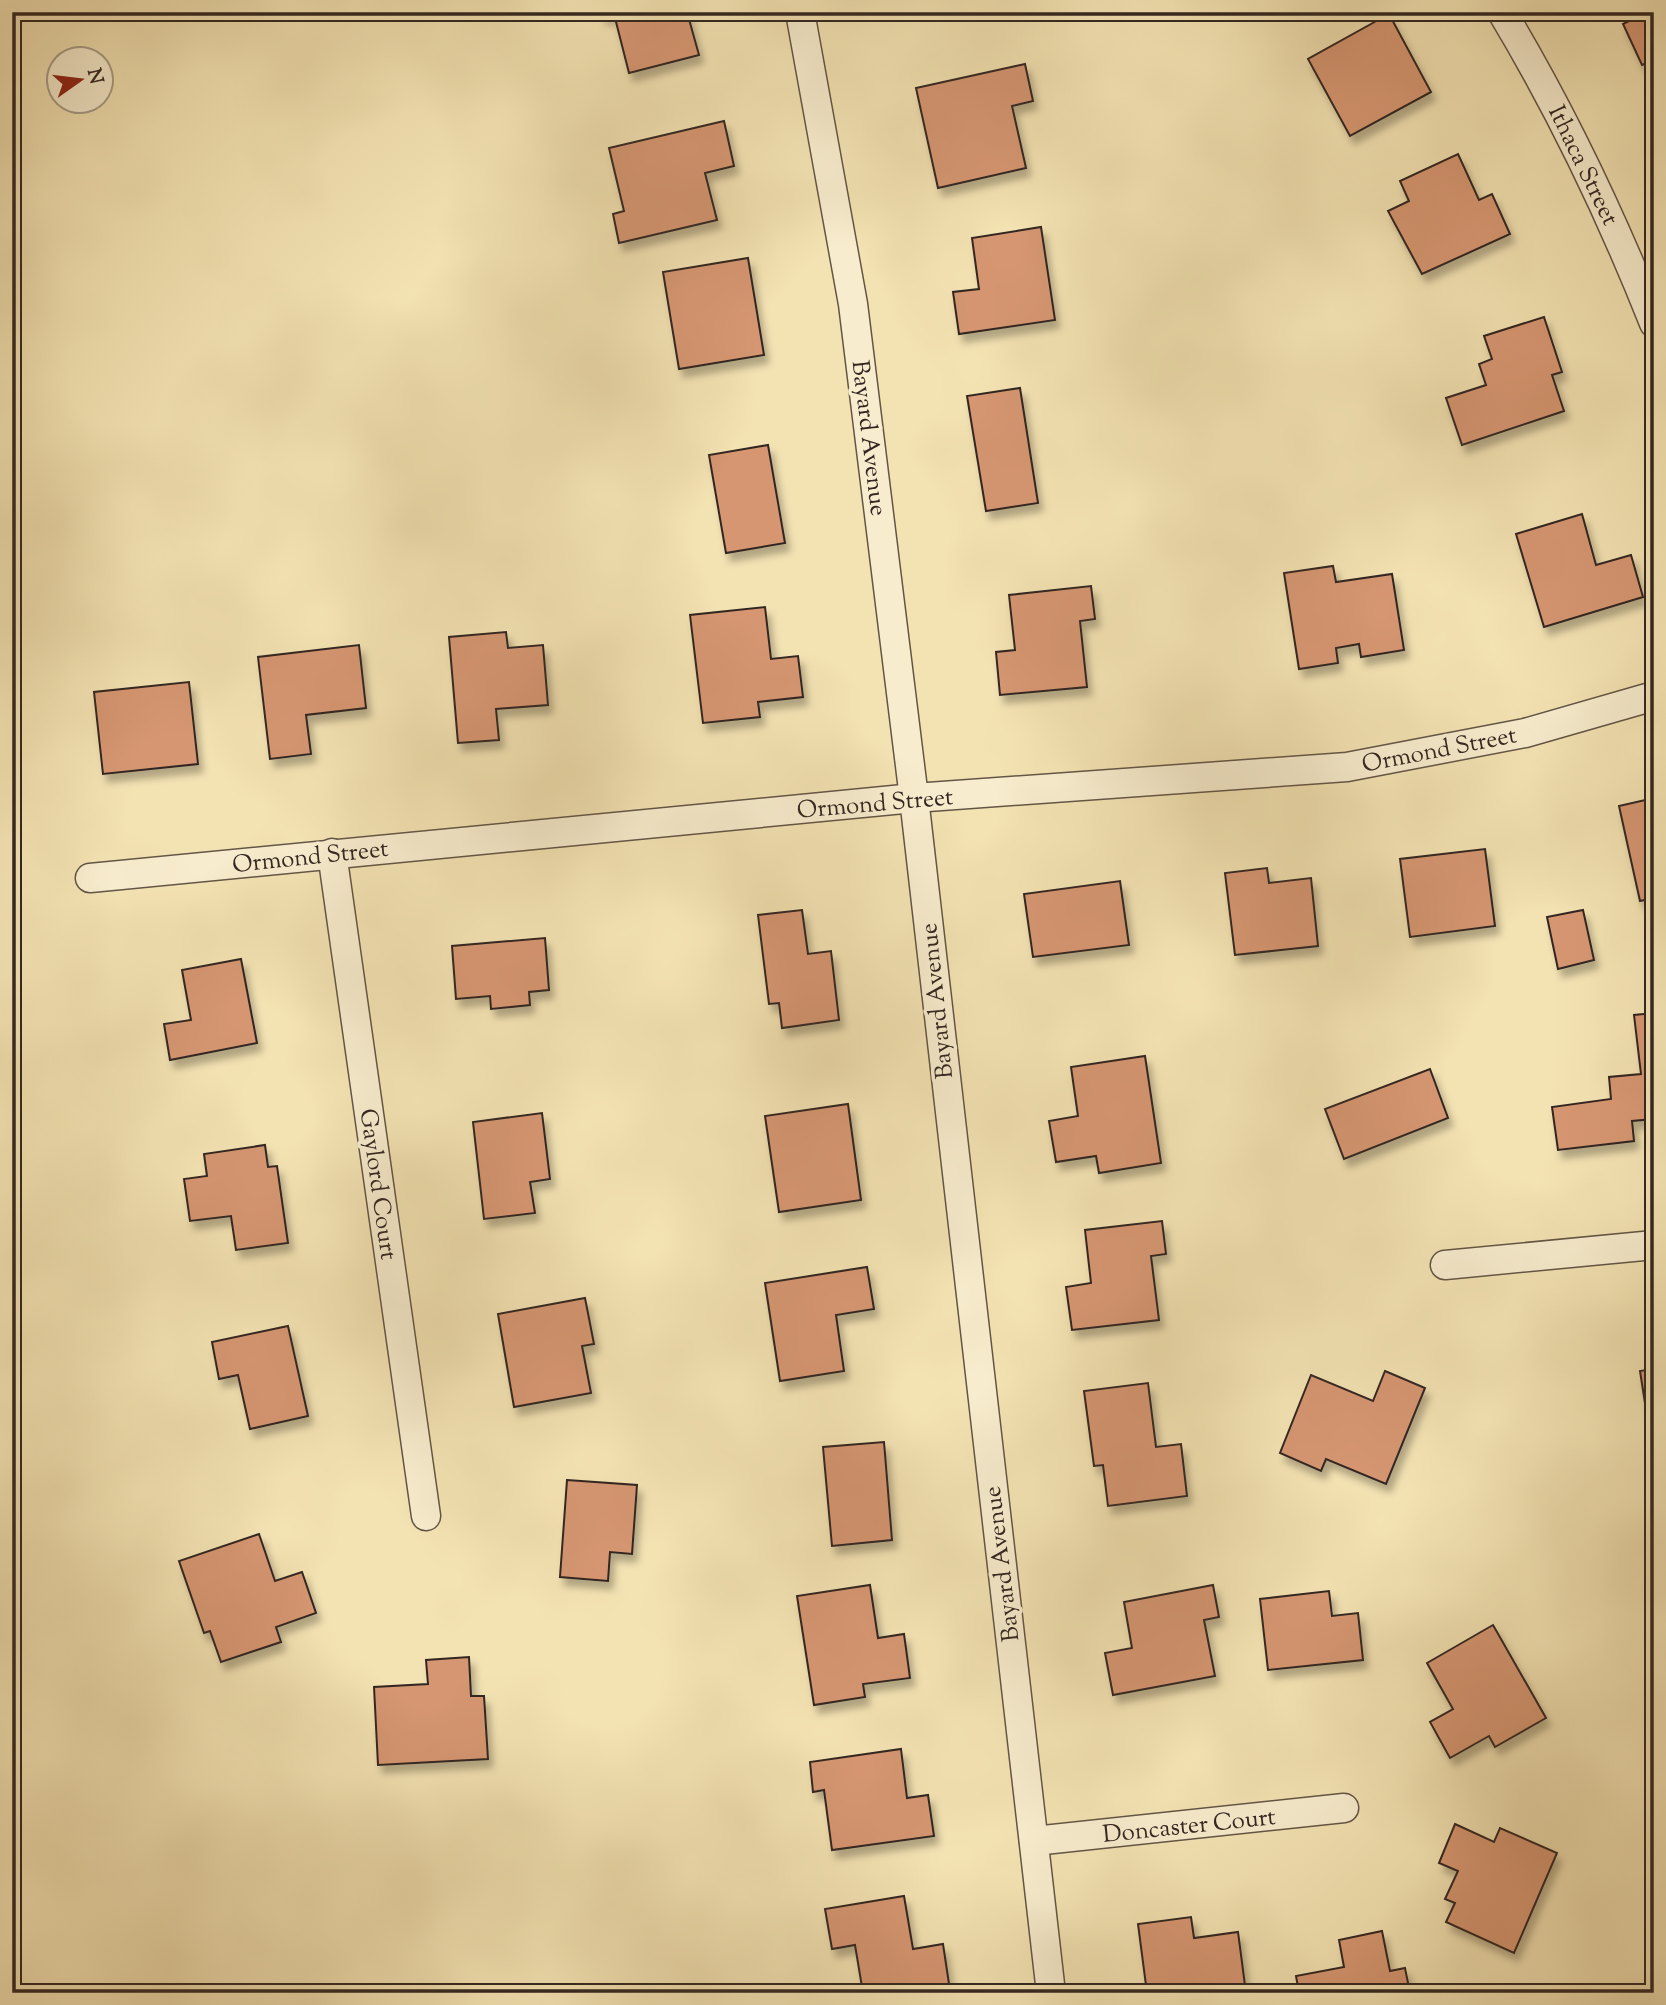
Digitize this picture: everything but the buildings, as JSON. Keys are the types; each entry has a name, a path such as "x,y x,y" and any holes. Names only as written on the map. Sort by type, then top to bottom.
{"street":[{"name":"Bayard Avenue","path":"800,12 853,304 914,798 1051,1993"},
{"name":"Ithaca Street","path":"1502,12 1540,75 1615,226 1654,323"},
{"name":"Ormond Street","path":"90,878 914,798 1347,767 1525,733 1654,696"},
{"name":"Gaylord Court","path":"332,853 426,1516"},
{"path":"1446,1265 1654,1245"},
{"name":"Doncaster Court","path":"1034,1841 1344,1808"}]}
